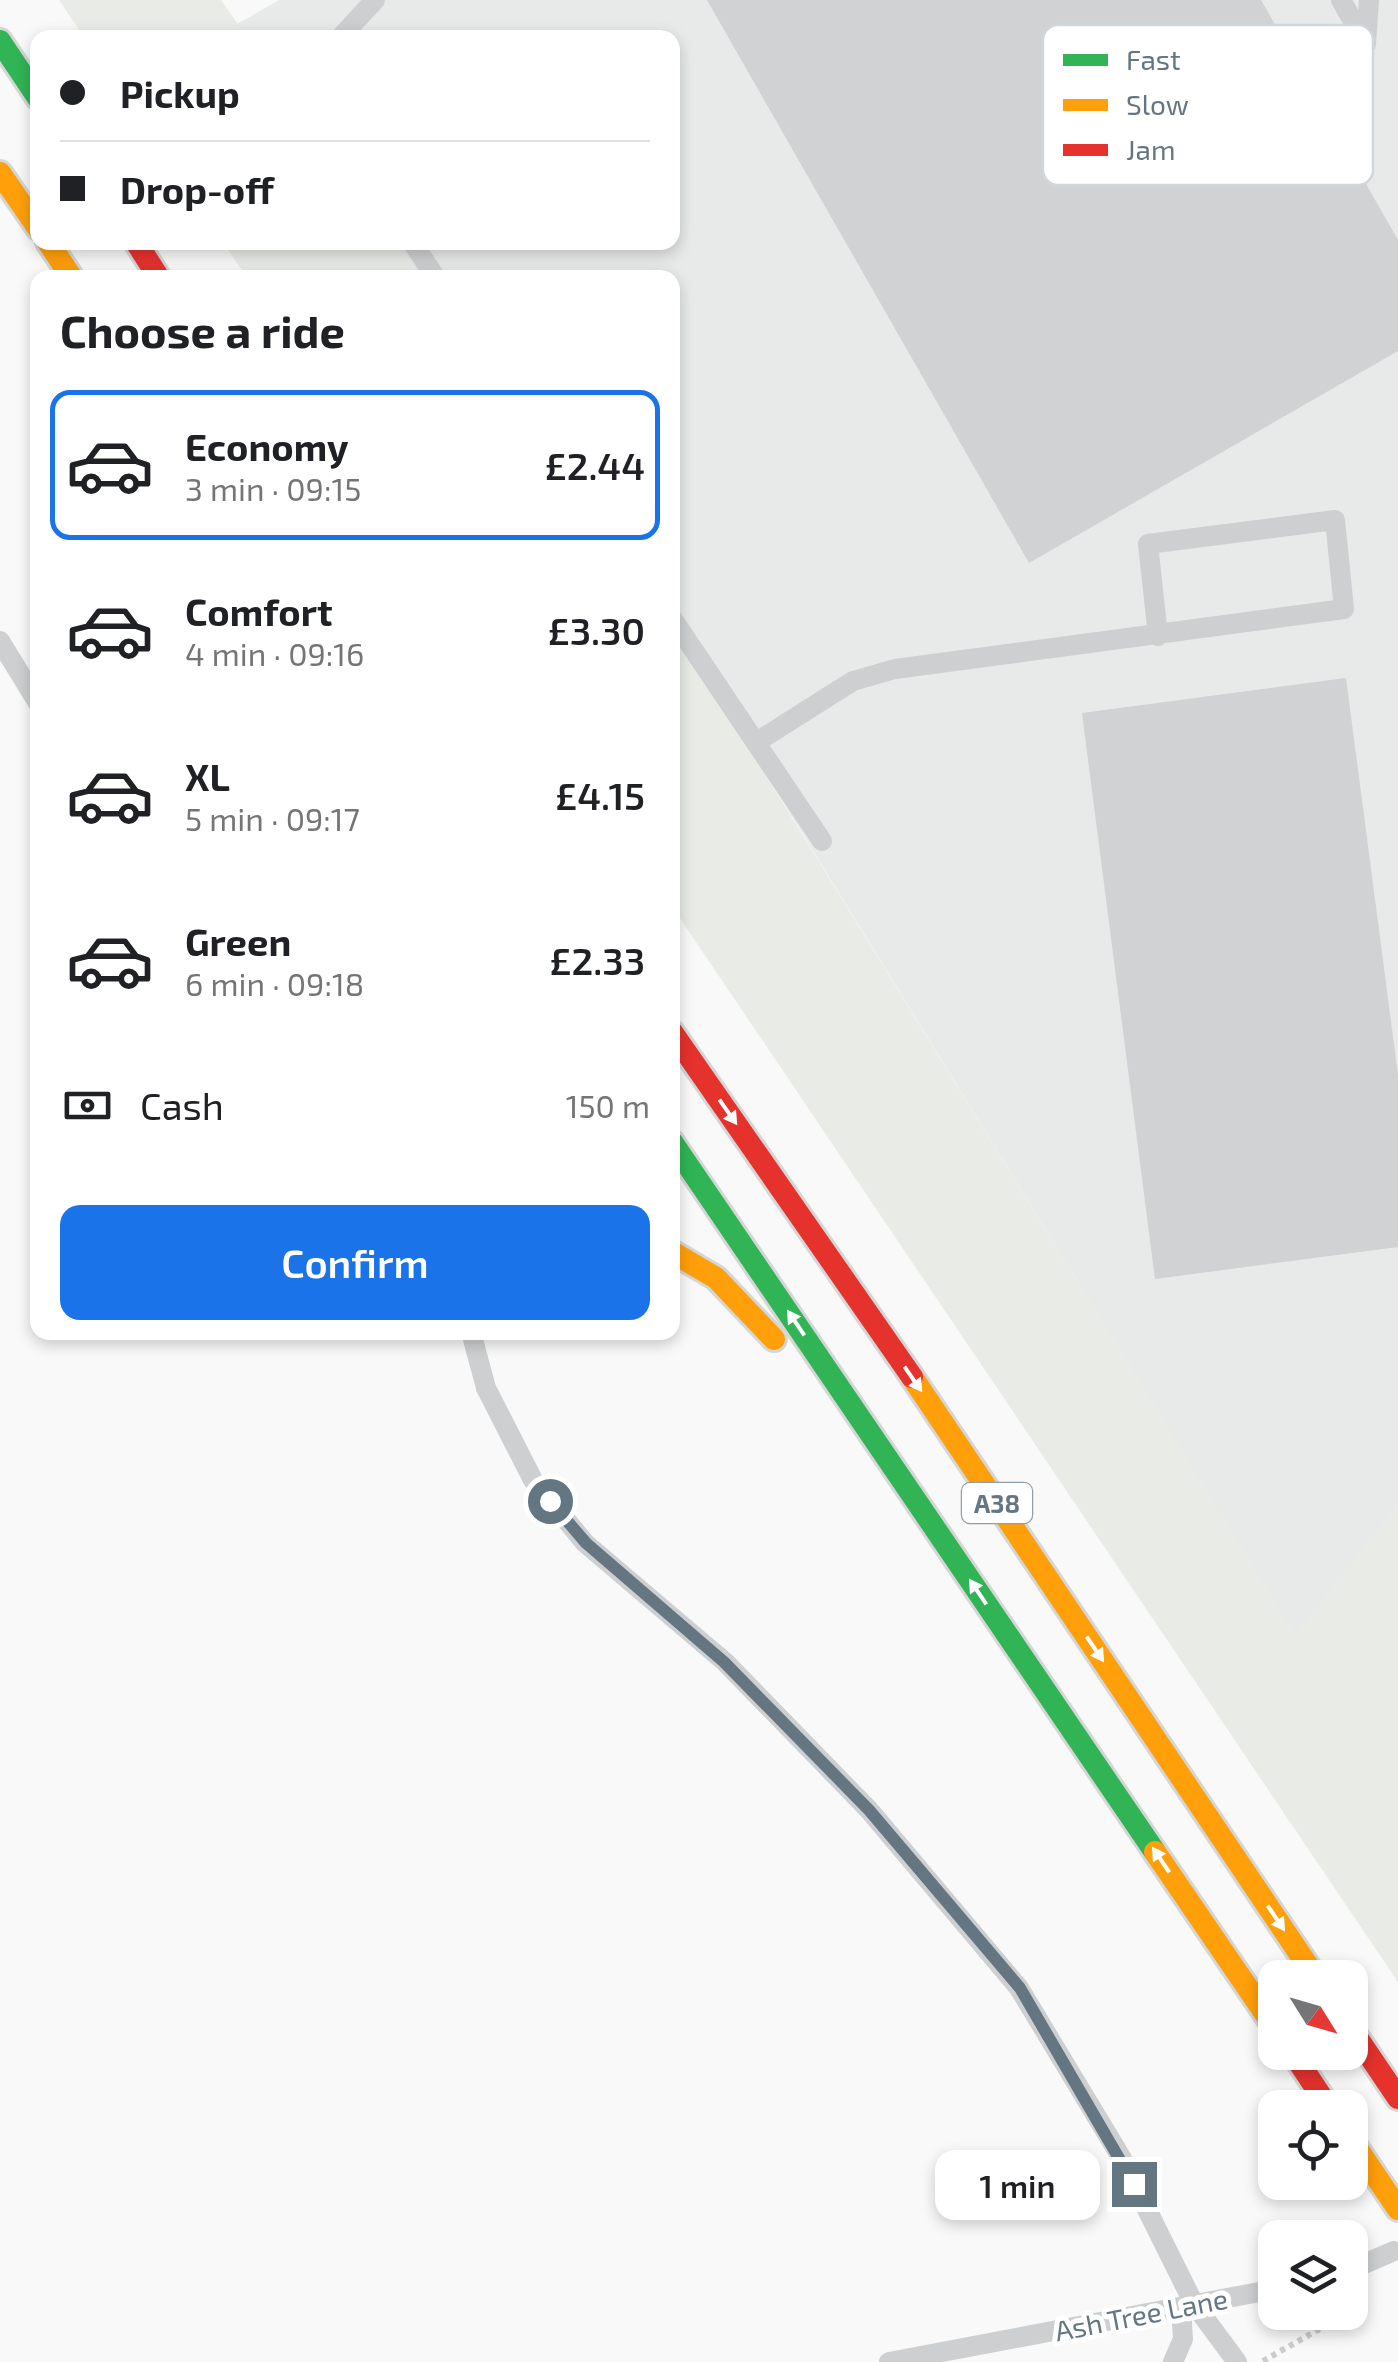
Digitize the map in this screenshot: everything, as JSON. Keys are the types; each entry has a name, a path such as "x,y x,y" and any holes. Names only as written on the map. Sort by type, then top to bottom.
{"highway":[{"path":"0,41 30,86"},
{"path":"0,173 30,216"},
{"name":"A38","path":"680,1044 931,1405 1304,1960"},
{"name":"A38","path":"680,1154 1258,2003"},
{"path":"680,1255 692,1260 738,1297 940,1536"},
{"path":"1368,2054 1398,2098"},
{"path":"1368,2165 1398,2209"}],"lane":[{"path":"347,30 375,0"},
{"path":"1341,0 1355,25"},
{"path":"1367,25 1369,0"},
{"path":"758,741 853,681 895,670 1158,636 1344,609 1335,520 1148,544 1158,636"},
{"path":"680,629 822,841"},
{"path":"0,641 30,691"},
{"path":"473,1340 486,1388 533,1480 586,1543 724,1662 869,1810 1020,1988 1121,2157 1187,2306 1237,2362"},
{"path":"1368,2262 1394,2251"},
{"name":"Ash Tree Lane","path":"889,2362 1258,2292"},
{"path":"1173,2362 1183,2339 1187,2306"}],"path":[{"path":"1262,2362 1318,2330"}],"shaded area":[{"path":"59,0 221,0 242,30 79,30"},
{"path":"279,0 1398,0 1398,1506 1295,1635 680,634 680,270 416,270 401,250 680,250 680,30 241,30 237,24"},
{"path":"228,250 401,250 416,270 242,270"},
{"path":"680,636 1295,1634 1398,1506 1398,1982 680,918"}],"building":[{"path":"707,0 1261,0 1275,25 1043,25 1043,185 1367,185 1398,240 1398,351 1029,563"},
{"path":"1346,678 1398,1075 1398,1247 1155,1279 1082,713"}],"traffic: fast":[{"path":"0,41 30,86"},
{"path":"680,1154 1155,1852"}],"traffic: slow":[{"path":"0,173 30,216"},
{"path":"53,250 67,270"},
{"path":"680,1257 716,1278 774,1339"},
{"path":"912,1377 1304,1960"},
{"path":"1155,1852 1258,2003"},
{"path":"1368,2165 1398,2209"}],"traffic: jam":[{"path":"141,250 154,270"},
{"path":"680,1044 912,1377"},
{"path":"1368,2054 1398,2098"},
{"path":"1304,2070 1317,2090"}],"route":[{"path":"550,1501 586,1543 724,1662 869,1810 1020,1988 1134,2184"}]}
